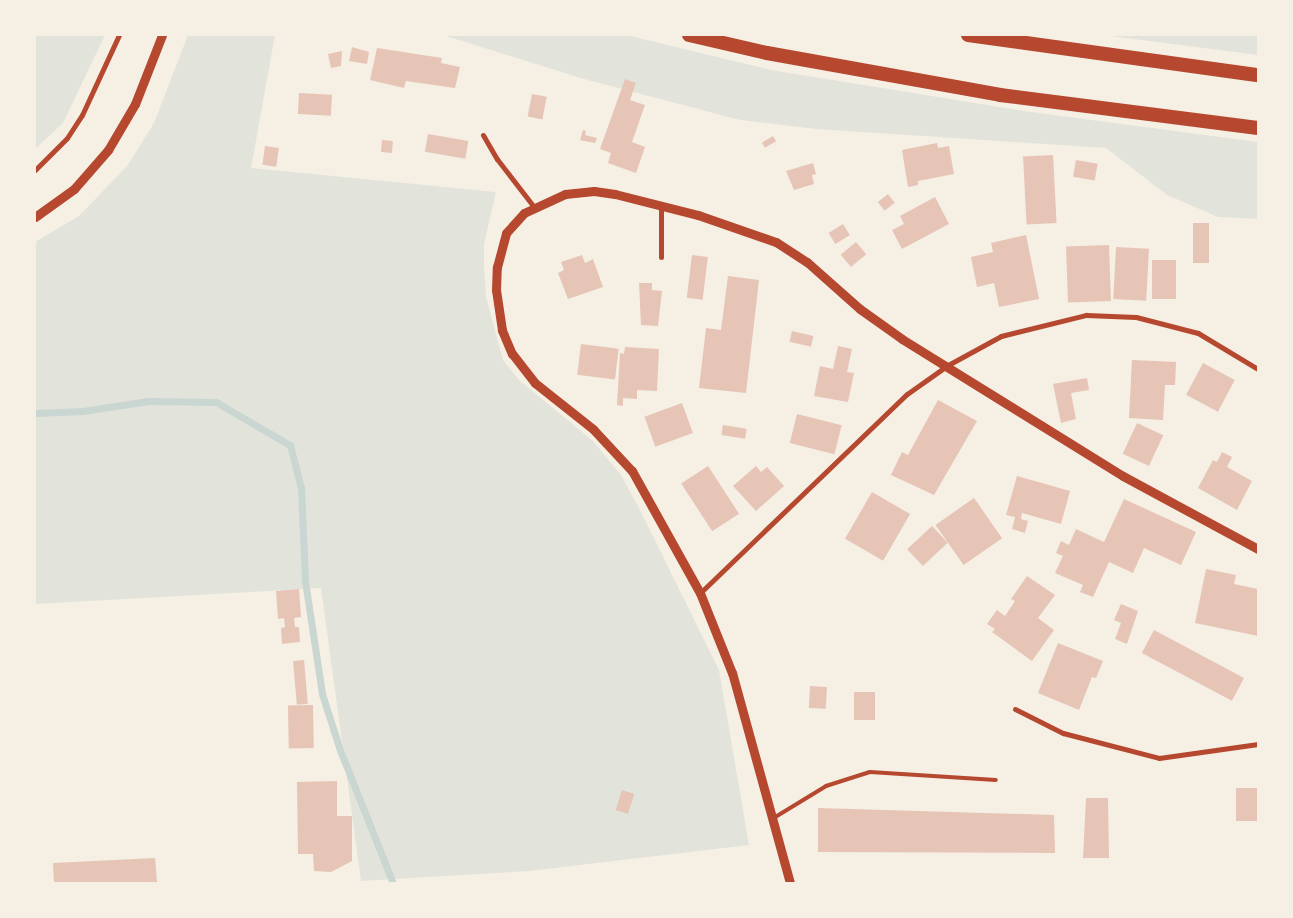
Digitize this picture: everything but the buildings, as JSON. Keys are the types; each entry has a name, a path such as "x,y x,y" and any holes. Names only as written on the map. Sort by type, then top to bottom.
{"highway":[{"path":"689,35 767,53 1000,95 1258,128"},
{"path":"968,35 1258,75"}],"street":[{"path":"35,170 60,146 82,115 119,35"},
{"path":"35,217 74,189 108,150 135,104 162,35"},
{"path":"483,135 497,159 534,208"},
{"path":"790,883 732,673 700,593 632,471 600,436 535,383 512,354 498,308 497,267 506,233 534,208 555,197 580,192 615,194 662,204 748,230 792,252 880,324 948,364 1114,470 1258,549"},
{"path":"660,257 662,204"},
{"path":"700,593 773,526 884,415 948,364 977,347 1025,328 1078,316 1111,314 1185,328 1231,351 1258,369"},
{"path":"1015,709 1063,733 1159,758 1258,744"}],"lane":[{"path":"772,819 826,786 870,772 996,780"}],"shaded area":[{"path":"35,35 105,35 63,123 35,149"},
{"path":"188,35 275,35 251,168 496,192 484,244 484,266 486,297 503,360 520,381 593,441 621,475 639,508 719,670 749,845 529,871 361,881 321,588 35,604 35,242 79,216 127,166 154,123"},
{"path":"443,35 626,35 771,70 1031,112 1258,142 1258,219 1218,217 1167,195 1106,148 816,129 740,120 584,79"},
{"path":"1103,35 1258,35 1258,55"}],"waterway":[{"path":"35,413 83,411 148,401 216,402 290,445 301,488 305,581 322,694 340,750 392,881"}]}
